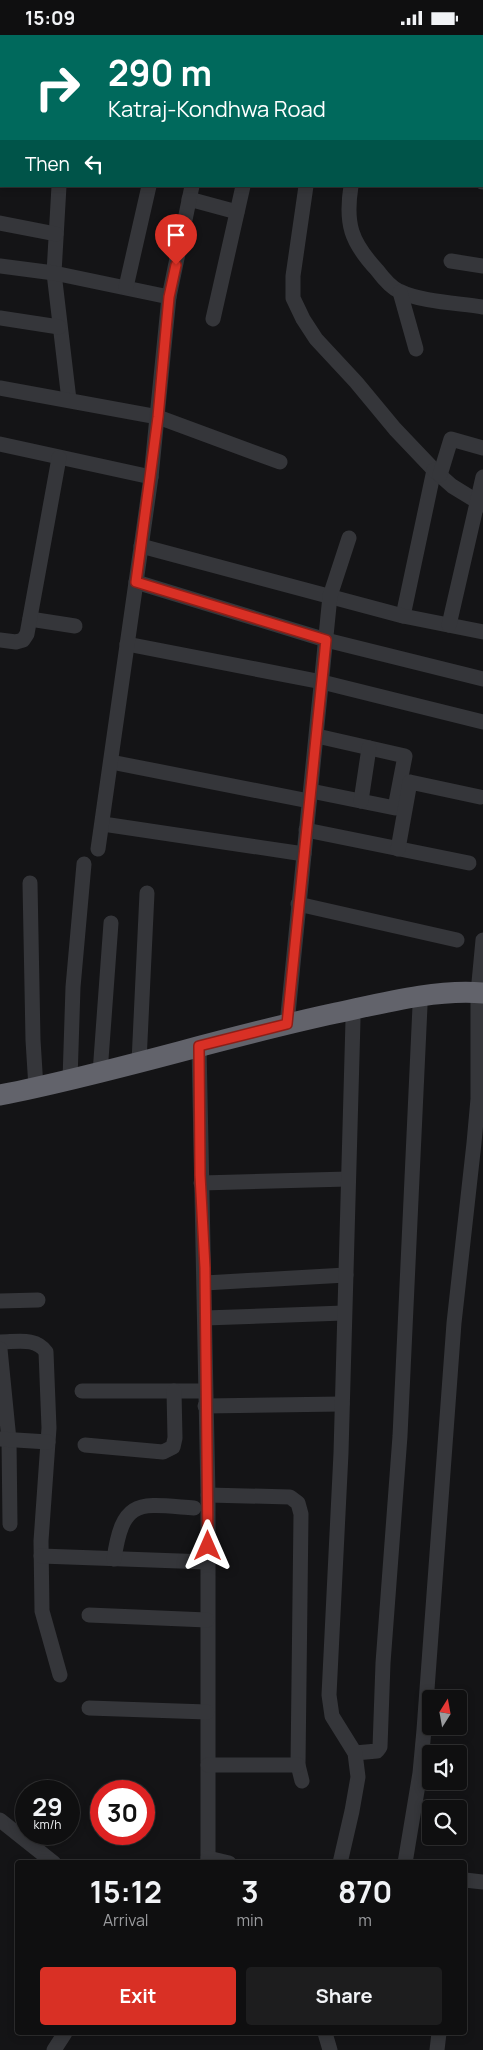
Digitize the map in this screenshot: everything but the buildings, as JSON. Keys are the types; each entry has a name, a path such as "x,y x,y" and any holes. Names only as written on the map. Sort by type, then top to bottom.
{"highway":[{"path":"0,1105 200,1051 287,1024 411,997 480,998"},
{"path":"0,1095 100,1073 138,1061 200,1051 420,1006 480,998"}],"street":[{"path":"59,187 54,273 69,400"},
{"path":"126,287 149,187"},
{"path":"213,319 243,187"},
{"path":"306,187 293,276 293,297 302,319 316,339 356,382 395,429 437,472 480,504"},
{"path":"351,187 347,209 354,239 361,253 389,285 416,297 483,307"},
{"path":"98,849 151,477 169,297 191,193 237,212"},
{"path":"0,223 56,234"},
{"path":"451,261 483,266"},
{"path":"0,265 54,273 169,297"},
{"path":"400,291 416,349"},
{"path":"0,318 59,327"},
{"path":"0,388 158,417 280,462"},
{"path":"403,616 437,472 451,439 483,447"},
{"path":"0,444 151,477"},
{"path":"0,640 16,642 23,640 30,619 59,458"},
{"path":"449,625 480,504 483,477"},
{"path":"287,1024 330,596 349,538"},
{"path":"141,546 403,616 483,632"},
{"path":"136,582 326,640 483,679"},
{"path":"30,619 74,626"},
{"path":"128,644 322,682 483,721"},
{"path":"111,762 310,796 361,801 395,808 405,756 316,735"},
{"path":"361,801 369,747"},
{"path":"398,849 410,782 480,797"},
{"path":"102,824 304,854"},
{"path":"306,830 469,863"},
{"path":"70,1080 73,987 84,863"},
{"path":"30,883 32,1040 36,1088"},
{"path":"138,1061 147,893"},
{"path":"298,904 458,940"},
{"path":"100,1073 111,923"},
{"path":"405,1860 422,1747 454,1323 478,1099 483,939"},
{"path":"355,1753 377,1751 380,1747 383,1663 400,1436 420,1006"},
{"path":"341,1860 358,1777 355,1753 332,1716 329,1695 342,1404 353,1020"},
{"path":"200,1051 208,1495 208,1860"},
{"path":"201,1183 348,1179"},
{"path":"205,1283 346,1275"},
{"path":"0,1301 38,1300"},
{"path":"205,1318 344,1313"},
{"path":"0,1342 33,1341 41,1344 46,1352 48,1442 42,1556 42,1611 60,1675"},
{"path":"0,1349 10,1524"},
{"path":"82,1391 174,1391 205,1399 342,1404"},
{"path":"86,1445 163,1452 173,1447 175,1438 174,1391"},
{"path":"4,1439 48,1442"},
{"path":"208,1495 290,1497 298,1503 301,1514 298,1765 302,1781"},
{"path":"114,1559 121,1525 135,1509 146,1505 194,1508"},
{"path":"42,1556 207,1563"},
{"path":"89,1615 207,1620"},
{"path":"89,1708 207,1712"},
{"path":"208,1765 298,1765"},
{"path":"0,1820 50,1860"},
{"path":"467,1880 483,1882"},
{"path":"54,2050 64,2035"},
{"path":"326,2035 330,2050"},
{"path":"437,2050 439,2035"}],"route":[{"path":"176,265 169,297 158,417 136,582 326,640 287,1024 199,1046 200,1175 205,1268 208,1546"}]}
